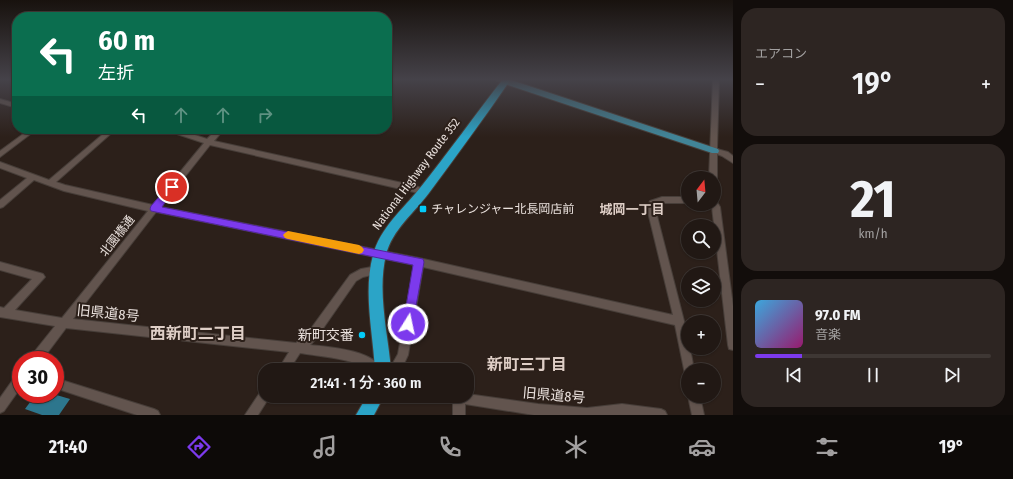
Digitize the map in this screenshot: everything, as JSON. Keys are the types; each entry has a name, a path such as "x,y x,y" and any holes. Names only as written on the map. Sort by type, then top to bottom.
{"highway":[{"name":"National Highway Route 352","path":"382,363 377,315 377,270 380,254 389,235 423,192 489,98"},
{"path":"365,415 372,403"}],"main road":[{"path":"557,98 715,151"}],"street":[{"path":"714,171 716,98"},
{"path":"0,101 12,105"},
{"path":"0,155 27,134"},
{"path":"50,183 107,134"},
{"path":"185,134 208,142 416,189 423,192"},
{"name":"北園橋通","path":"42,351 208,142 216,134"},
{"path":"715,151 725,154 733,160"},
{"path":"0,165 50,183 99,197 419,262 679,321"},
{"path":"0,205 33,177"},
{"path":"681,200 658,200 653,203 651,208 679,321 688,363"},
{"path":"717,211 726,277 733,345"},
{"path":"399,363 403,355 419,262"},
{"path":"0,266 40,277 3,312"},
{"path":"288,363 298,348 311,337 353,278 361,273 377,270"},
{"name":"旧県道8号","path":"3,312 64,323 298,348 357,358 369,363"},
{"path":"64,386 154,415"},
{"path":"0,407 12,390"},
{"name":"旧県道8号","path":"474,401 538,413 587,414 622,410 661,415"},
{"path":"251,415 259,403"},
{"path":"459,403 459,415"},
{"path":"695,403 698,415"}],"water":[{"path":"64,397 70,399 59,415 42,415 25,409 29,403 64,403"}],"slow traffic":[{"path":"288,235 359,250"}],"place":[{"name":"チャレンジャー北長岡店前","path":"423,209"},
{"name":"新町交番","path":"362,335"}],"district":[{"name":"城岡一丁目","path":"632,209"},
{"name":"西新町二丁目","path":"198,333"},
{"name":"新町三丁目","path":"527,364"}],"route":[{"path":"172,187 155,209 419,262 408,324"}]}
